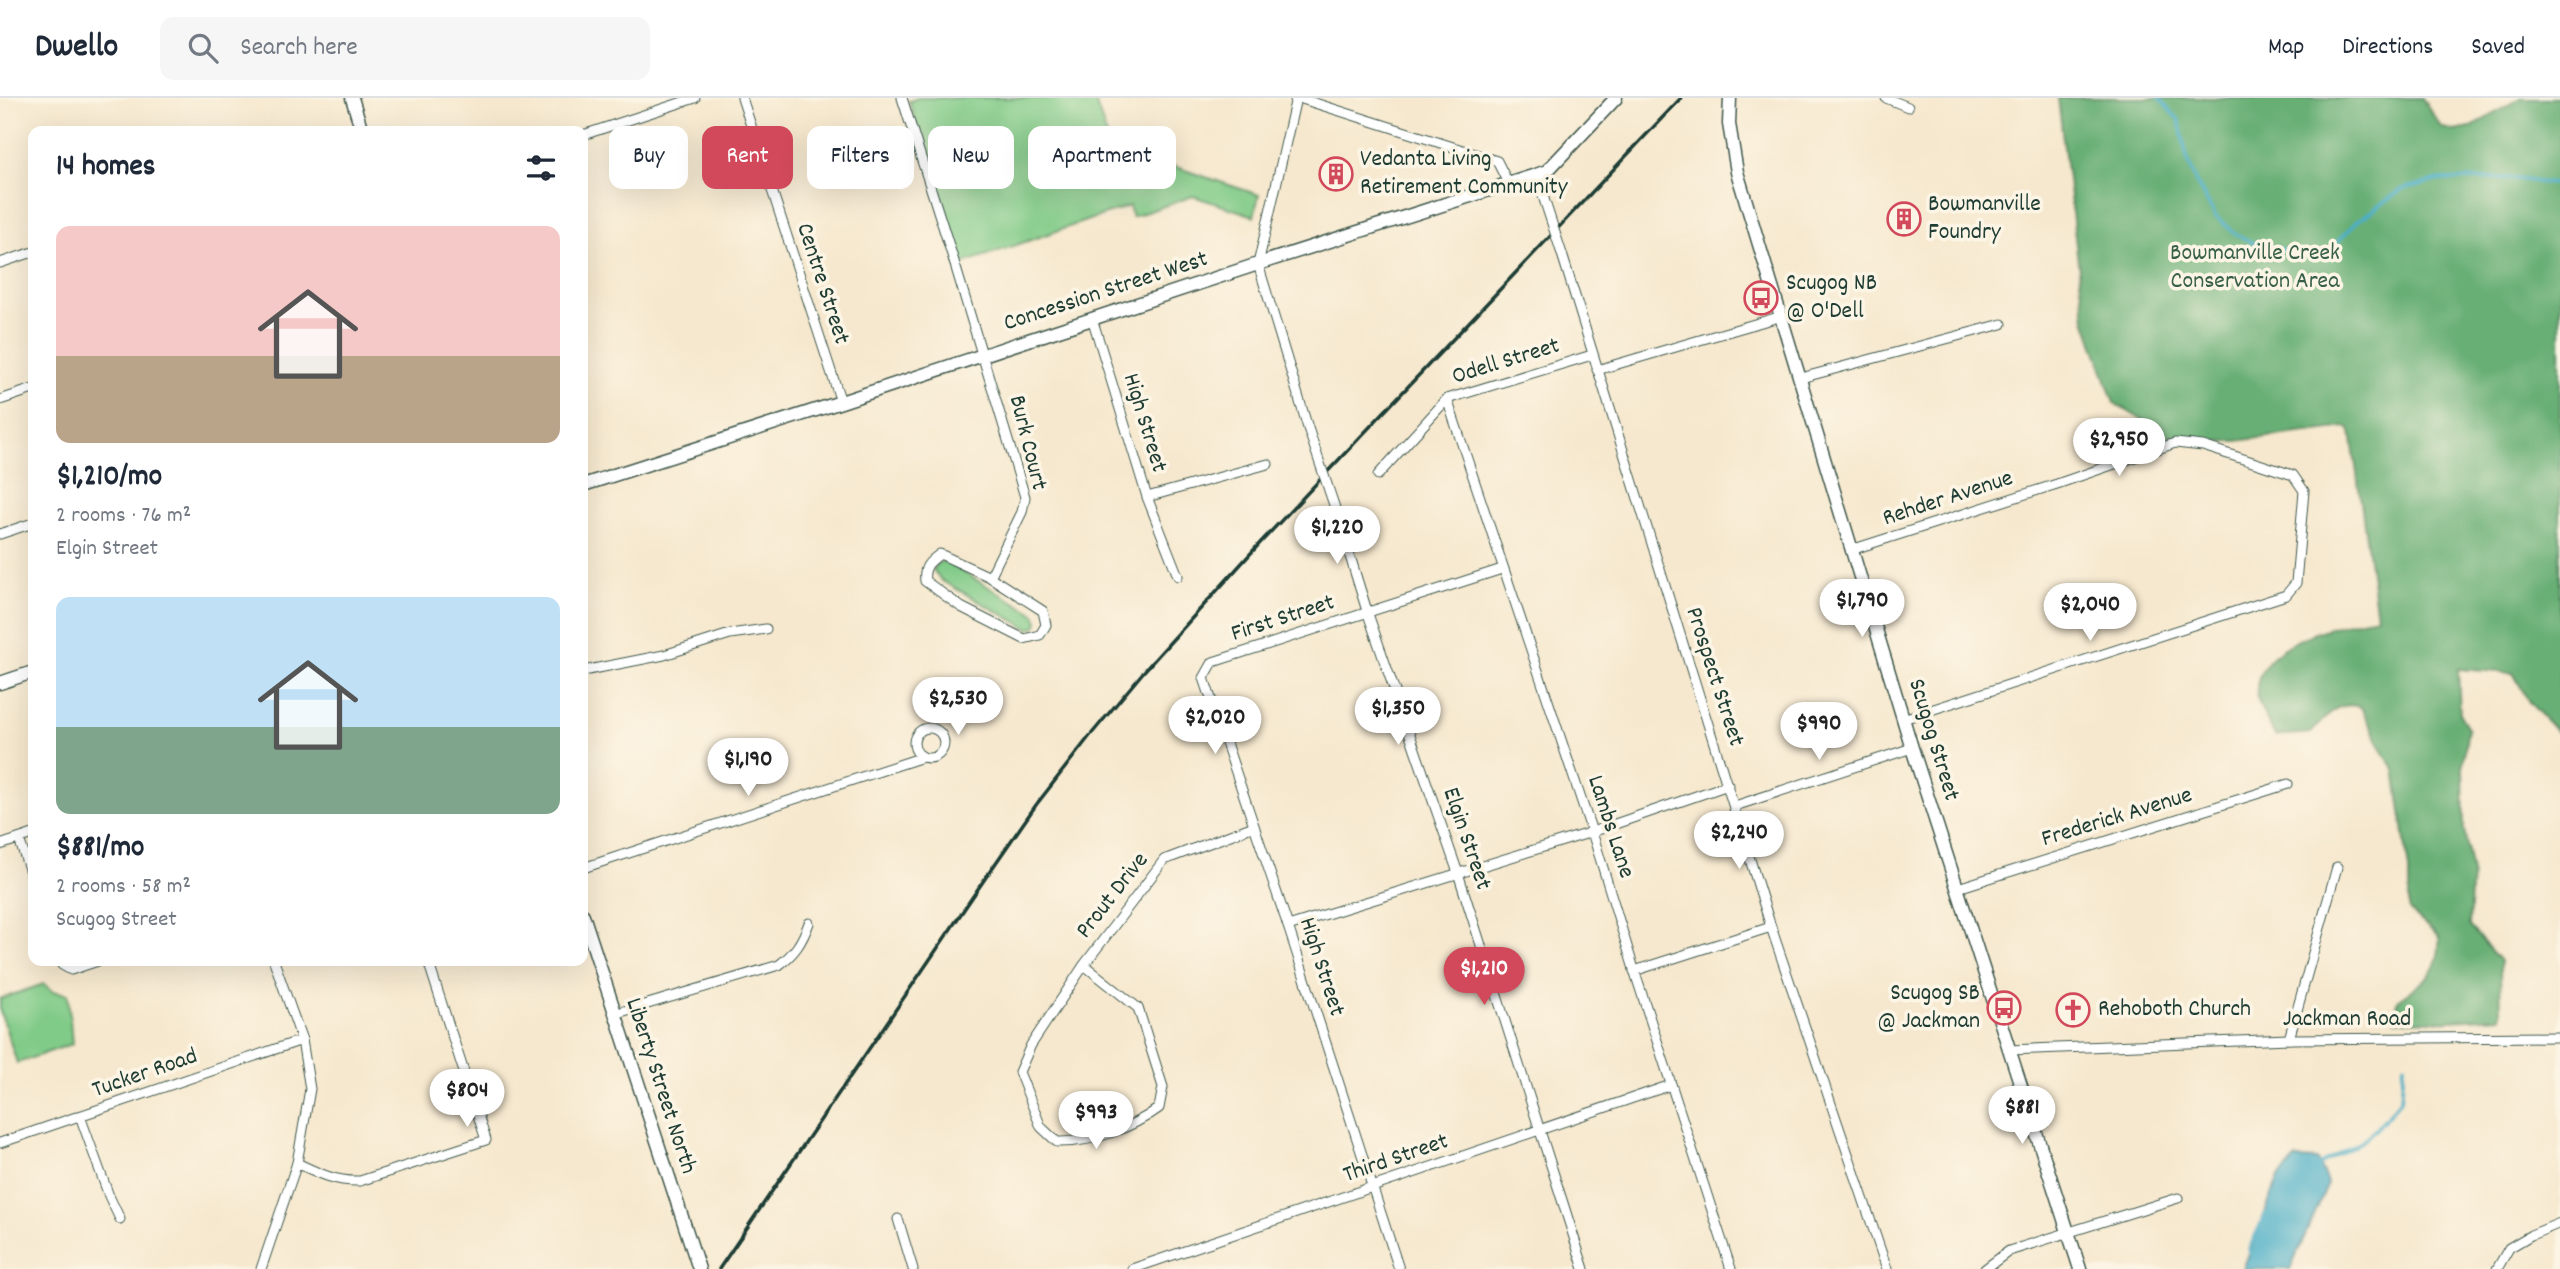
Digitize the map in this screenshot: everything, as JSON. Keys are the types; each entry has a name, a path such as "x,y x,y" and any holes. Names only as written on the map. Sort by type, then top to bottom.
{"street":[{"path":"352,98 360,126"},
{"path":"588,133 695,98"},
{"name":"Centre Street","path":"742,98 841,402"},
{"name":"Burk Court","path":"902,98 1025,497 1022,512 990,577"},
{"path":"1298,98 1497,161 1509,185"},
{"name":"Elgin Street","path":"1298,98 1258,264 1367,611 1458,873 1584,1269"},
{"name":"Concession Street West","path":"588,483 1547,171 1616,98"},
{"name":"Scugog Street","path":"1730,98 1729,124 1737,173 1912,748 2080,1269"},
{"path":"1886,98 1908,107"},
{"name":"Prospect Street","path":"1536,175 1771,928 1887,1269"},
{"path":"0,263 28,254"},
{"name":"Odell Street","path":"1597,370 1782,316"},
{"name":"High Street","path":"1092,318 1147,497 1178,576"},
{"path":"1801,378 2002,324"},
{"name":"Odell Street","path":"1378,475 1447,400 1592,355"},
{"path":"0,400 28,391"},
{"name":"Lambs Lane","path":"1447,400 1592,832 1634,971 1731,1269"},
{"name":"Rehder Avenue","path":"1853,549 2175,443 2203,446 2293,475 2304,491 2296,583 2286,595 1903,719"},
{"path":"1147,497 1268,464"},
{"path":"0,534 28,525"},
{"path":"940,554 990,577 1042,611 1046,625 1040,635 1024,639 961,607 925,580 924,571 929,562 940,554"},
{"name":"First Street","path":"1204,678 1213,662 1502,569"},
{"path":"588,670 664,655 730,634 766,629"},
{"path":"0,683 28,674"},
{"name":"High Street","path":"1204,678 1399,1269"},
{"path":"1735,806 1912,748"},
{"path":"588,866 923,757"},
{"name":"Frederick Avenue","path":"1958,888 2288,784"},
{"path":"1288,926 1592,832 1728,785"},
{"name":"Prout Drive","path":"1084,965 1138,1008 1163,1087 1159,1108 1142,1120 1076,1142 1057,1142 1041,1127 1019,1072 1031,1045 1084,965 1164,860 1254,826"},
{"path":"0,845 28,836"},
{"path":"19,839 28,866"},
{"path":"2289,1039 2337,867"},
{"path":"614,1014 779,965 797,948 809,923"},
{"path":"1634,971 1771,928"},
{"name":"Liberty Street North","path":"588,931 699,1269"},
{"path":"64,966 71,970 83,966"},
{"path":"261,1269 297,1163 310,1088 302,1040 276,966"},
{"path":"297,1163 335,1179 359,1181 486,1140 430,966"},
{"name":"Jackman Road","path":"2008,1050 2289,1039 2560,1037"},
{"name":"Tucker Road","path":"0,1143 302,1040"},
{"name":"Third Street","path":"1132,1269 1671,1085"},
{"path":"80,1116 120,1219"},
{"path":"1985,1269 2009,1251 2178,1198"},
{"path":"898,1219 913,1269"},
{"path":"2497,1269 2509,1248 2560,1223"}],"green space":[{"path":"919,98 1094,98 1104,126 1028,126 1028,189 1176,189 1176,167 1259,195 1254,216 1193,196 1132,217 1129,206 961,264 937,189 1014,189 1014,126 928,126 928,161 909,101"},
{"name":"Bowmanville Creek Conservation Area","path":"2058,98 2422,98 2441,127 2454,131 2470,128 2520,98 2560,98 2560,735 2529,702 2513,673 2458,669 2460,715 2468,728 2463,763 2464,830 2472,872 2469,926 2500,961 2501,1017 2396,1020 2398,1000 2423,982 2434,968 2439,937 2409,910 2409,870 2395,769 2386,757 2361,707 2352,705 2338,708 2327,715 2311,733 2275,736 2258,701 2259,678 2268,662 2282,650 2320,631 2377,617 2351,431 2347,427 2236,441 2195,442 2173,438 2114,403 2085,319"},
{"path":"944,561 1035,614 1038,622 1036,627 1029,629 942,581 933,570 937,563"},
{"path":"44,984 52,991 68,994 72,1044 17,1063 0,1011 0,999"}],"water":[{"path":"2296,1159 2317,1160 2328,1184 2290,1269 2243,1269 2279,1177"}],"waterway":[{"path":"2159,98 2179,120 2187,158 2196,183 2216,217 2236,234 2259,246 2318,255 2331,249 2356,222 2403,189 2440,180 2510,178 2560,185"},
{"path":"2315,1167 2356,1145 2375,1130 2401,1100 2404,1064"},
{"path":"2250,1253 2249,1249 2266,1213"}],"railway":[{"path":"719,1269 1036,805 1089,737 1145,670 1261,542 1681,98"}],"place":[{"name":"Vedanta Living Retirement Community","path":"1336,174"},
{"name":"Bowmanville Foundry","path":"1904,219"},
{"name":"Scugog NB @ O'Dell","path":"1761,298"},
{"name":"Scugog SB @ Jackman","path":"2004,1008"},
{"name":"Rehoboth Church","path":"2073,1010"}]}
